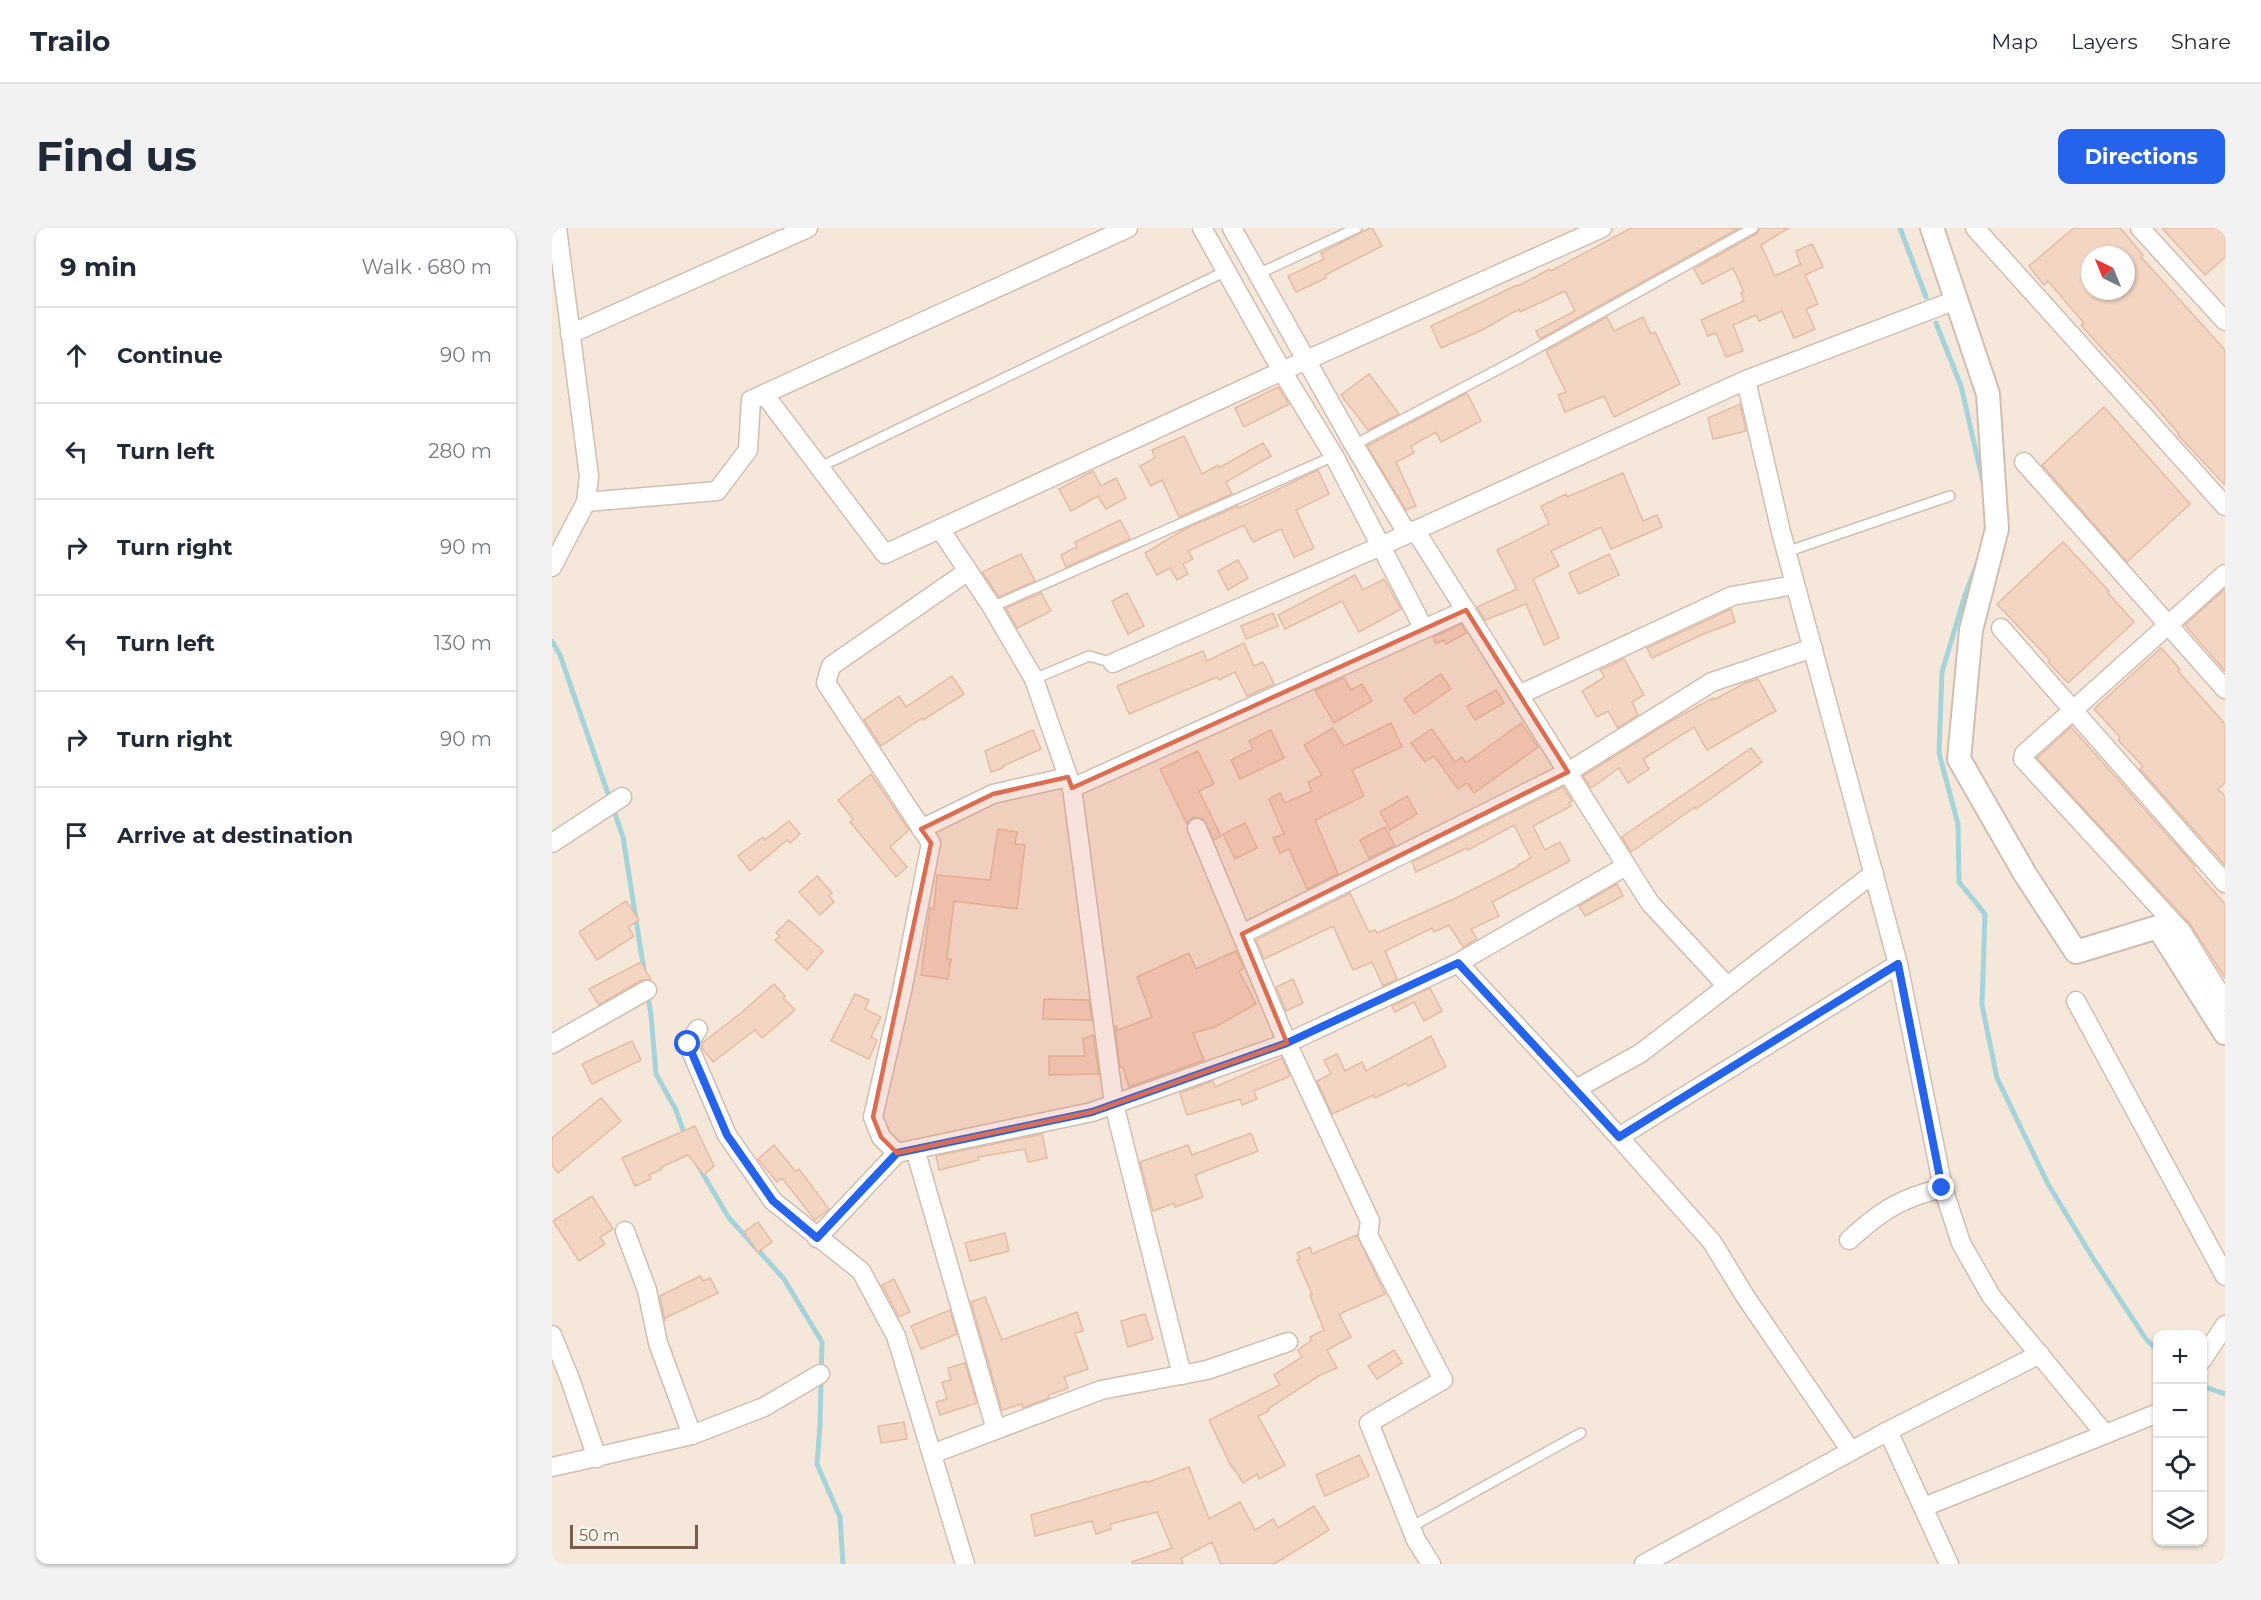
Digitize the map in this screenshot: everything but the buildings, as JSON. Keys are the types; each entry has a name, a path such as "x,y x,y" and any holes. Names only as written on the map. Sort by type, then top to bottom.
{"street":[{"path":"552,567 586,502 589,476 557,228"},
{"path":"570,334 808,228"},
{"path":"586,502 717,491 748,450 752,400 1128,228"},
{"path":"1202,228 1282,371 1334,456 1424,629"},
{"path":"1232,228 1354,445 1466,610 1650,903 1727,987"},
{"path":"764,394 885,554 1282,371 1602,228"},
{"path":"1932,228 1988,394 1997,529 1971,630 1959,759 2025,874 2076,952 2158,927 2225,1033"},
{"path":"1975,228 2225,506"},
{"path":"2140,228 2225,321"},
{"path":"1113,663 1381,546 1746,380 1956,300"},
{"path":"1746,380 1786,552 1898,964 1942,1188 1961,1243 1990,1296 2105,1434"},
{"path":"2024,462 2225,689"},
{"path":"940,529 992,607 1034,679 1070,783 1114,1104 1182,1375"},
{"path":"897,1153 881,1137 873,1117 902,991 931,843 826,683 831,666 968,571"},
{"path":"2225,574 2024,754 2023,759 2182,932 2225,1002"},
{"path":"1519,694 1732,596 1795,585"},
{"path":"921,829 993,794 1070,783 1466,610"},
{"path":"2001,628 2225,883"},
{"path":"1242,934 1568,772 1712,682 1813,648"},
{"path":"552,843 622,797"},
{"path":"1197,828 1287,1043 1371,1221 1368,1235 1443,1380 1369,1423 1416,1540 1431,1564"},
{"path":"817,1238 897,1153 1092,1112 1287,1043 1458,963 1626,866"},
{"path":"1576,1089 1641,1053 1874,873"},
{"path":"1458,963 1576,1089 1712,1242 1750,1305 1851,1451"},
{"path":"1619,1137 1898,964"},
{"path":"553,1043 647,990"},
{"path":"2076,1001 2225,1276"},
{"path":"698,1029 688,1044 727,1135 773,1201 861,1271 896,1336 965,1564"},
{"path":"915,1149 996,1430"},
{"path":"1849,1240 1892,1206 1916,1195 1942,1188"},
{"path":"625,1231 647,1290 658,1343 692,1435"},
{"path":"2207,1352 2225,1325"},
{"path":"552,1335 597,1458"},
{"path":"932,1454 1101,1390 1207,1370 1288,1342"},
{"path":"1644,1564 1888,1431 2040,1354"},
{"path":"552,1467 692,1435 764,1407 820,1374"},
{"path":"1924,1507 2153,1415"},
{"path":"1888,1431 1948,1564"}],"lane":[{"path":"1258,274 1357,228"},
{"path":"1354,445 1514,361 1753,228"},
{"path":"820,467 1226,271"},
{"path":"992,607 1334,456"},
{"path":"1786,552 1950,496"},
{"path":"1034,679 1089,656 1113,663"},
{"path":"1411,1527 1581,1433"}],"highlighted area":[{"path":"1466,610 1568,772 1242,934 1287,1043 1092,1112 897,1153 881,1137 873,1117 931,843 921,829 993,794 1068,777 1072,788"}],"shaded area":[{"path":"552,228 2225,228 2225,1564 552,1564"}],"waterway":[{"path":"1900,228 1926,297"},
{"path":"1936,323 1961,386 1983,482"},
{"path":"1977,564 1965,595 1942,672 1939,753 1958,824 1959,882 1985,914 1982,1005 1997,1078 2048,1184 2094,1260 2146,1339 2153,1346"},
{"path":"552,641 560,655 623,837 651,1015 656,1074 676,1110 685,1136"},
{"path":"697,1164 729,1218 784,1279 822,1342 817,1464 840,1517 843,1564"},
{"path":"2207,1388 2225,1394"}],"route":[{"path":"688,1044 727,1135 773,1201 817,1238 897,1153 1092,1112 1287,1043 1458,963 1619,1137 1898,964 1942,1188"}]}
